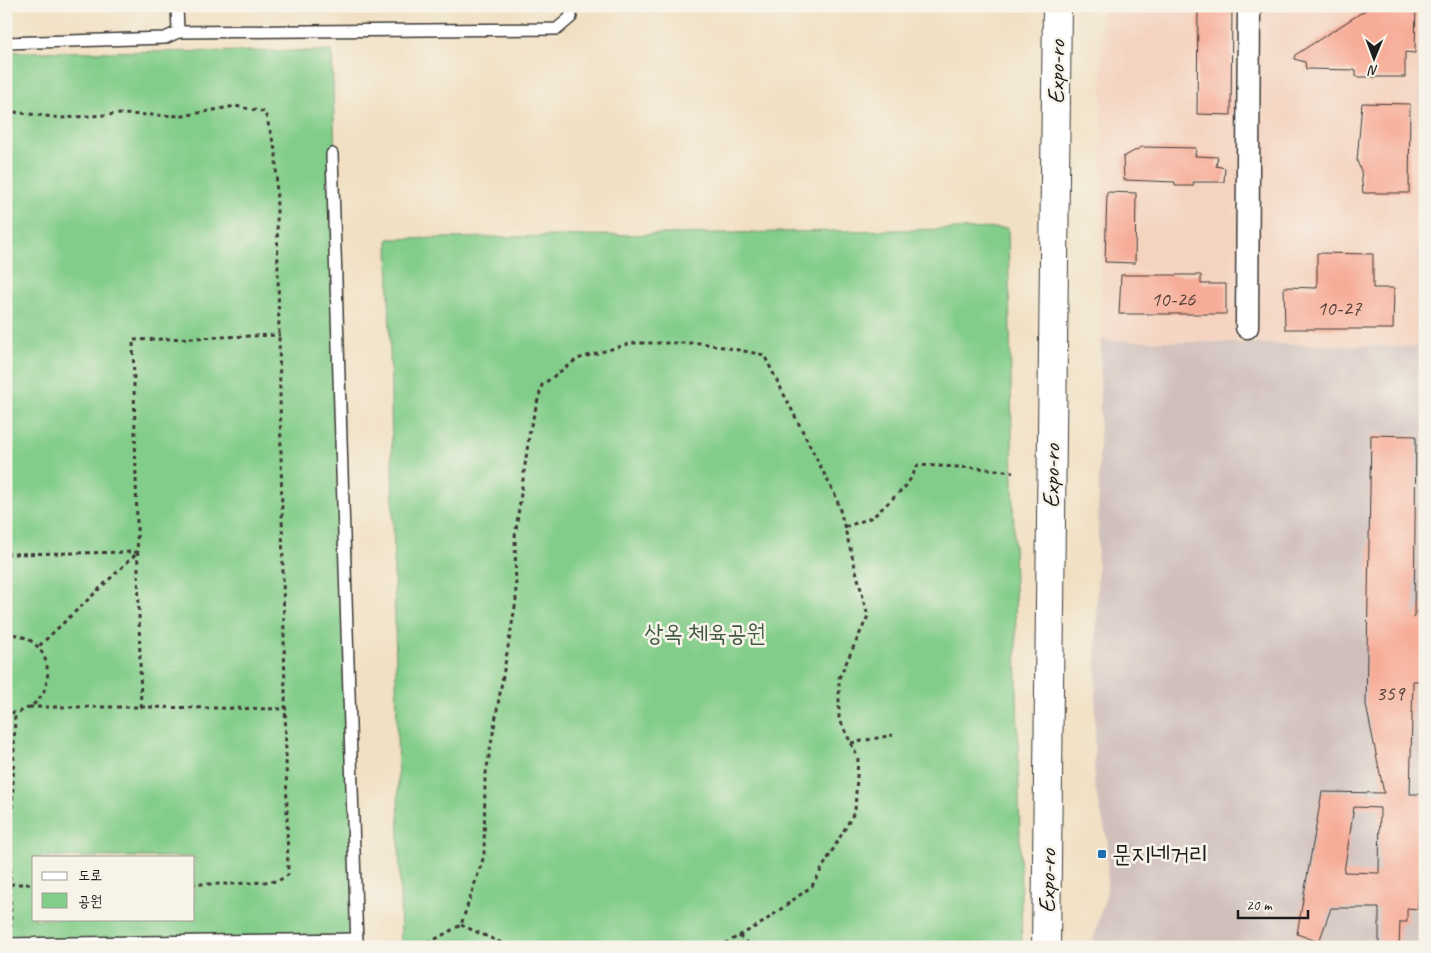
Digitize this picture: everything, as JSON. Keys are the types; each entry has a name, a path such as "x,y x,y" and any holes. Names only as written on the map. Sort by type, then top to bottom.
{"main road":[{"name":"Expo-ro","path":"1046,947 1057,6"}],"street":[{"path":"1247,326 1249,6"}],"lane":[{"path":"177,6 178,32"},
{"path":"6,43 165,38 178,32 557,30 571,17 571,6"},
{"path":"8,944 357,943 332,154"}],"path":[{"path":"6,111 61,118 120,114 183,116 235,106 265,112 276,154 287,709 288,875 278,880 232,884 195,884"},
{"path":"142,707 133,340 280,335"},
{"path":"422,947 461,925 484,856 485,779 516,601 515,537 530,429 542,386 577,359 632,343 702,343 764,355 837,498 868,616 839,678 839,718 858,758 855,811 812,886 762,923 719,947"},
{"path":"844,527 873,518 907,485 918,465 1013,472"},
{"path":"6,554 138,552"},
{"path":"38,647 138,552"},
{"path":"6,634 15,634 28,639 38,647 46,659 48,672 46,686 40,698 29,707 15,713 6,713"},
{"path":"29,707 287,709"},
{"path":"8,944 15,713"},
{"path":"851,743 894,735"},
{"path":"10,884 32,884"},
{"path":"461,925 512,947"},
{"path":"739,936 752,947"}],"shaded area":[{"path":"1102,6 1243,6 1241,343 1101,340"},
{"path":"1257,6 1420,6 1418,347 1257,343"},
{"path":"1420,6 1425,6 1425,947 1091,947 1107,891 1108,843 1094,783 1101,340 1418,347"}],"green space":[{"path":"332,51 357,939 6,944 6,52"},
{"name":"상옥 체육공원","path":"1008,228 1022,947 401,947 388,239"}],"building":[{"path":"1198,6 1232,6 1231,115 1197,114"},
{"path":"1372,6 1416,6 1415,53 1405,52 1405,77 1356,77 1356,70 1306,69 1305,62 1294,59 1295,55"},
{"path":"1362,103 1410,104 1409,193 1363,193 1361,171 1357,161"},
{"path":"1142,147 1196,148 1195,156 1218,157 1216,166 1225,168 1224,182 1193,182 1194,186 1175,186 1175,182 1124,180 1123,157"},
{"path":"1107,192 1136,193 1135,263 1105,262"},
{"path":"1317,253 1373,254 1373,288 1394,288 1393,329 1285,329 1284,287 1317,288"},
{"path":"1121,275 1201,275 1201,284 1226,284 1226,314 1119,314"},
{"path":"1371,435 1416,436 1414,618 1425,598 1425,681 1413,681 1410,794 1425,794 1425,878 1419,877 1418,909 1407,908 1407,922 1400,922 1399,947 1379,947 1379,908 1331,908 1319,942 1297,934 1322,792 1384,793 1366,705","holes":["1354,807 1380,808 1379,873 1344,872"]}],"place":[{"name":"문지네거리","path":"1102,854"}]}
